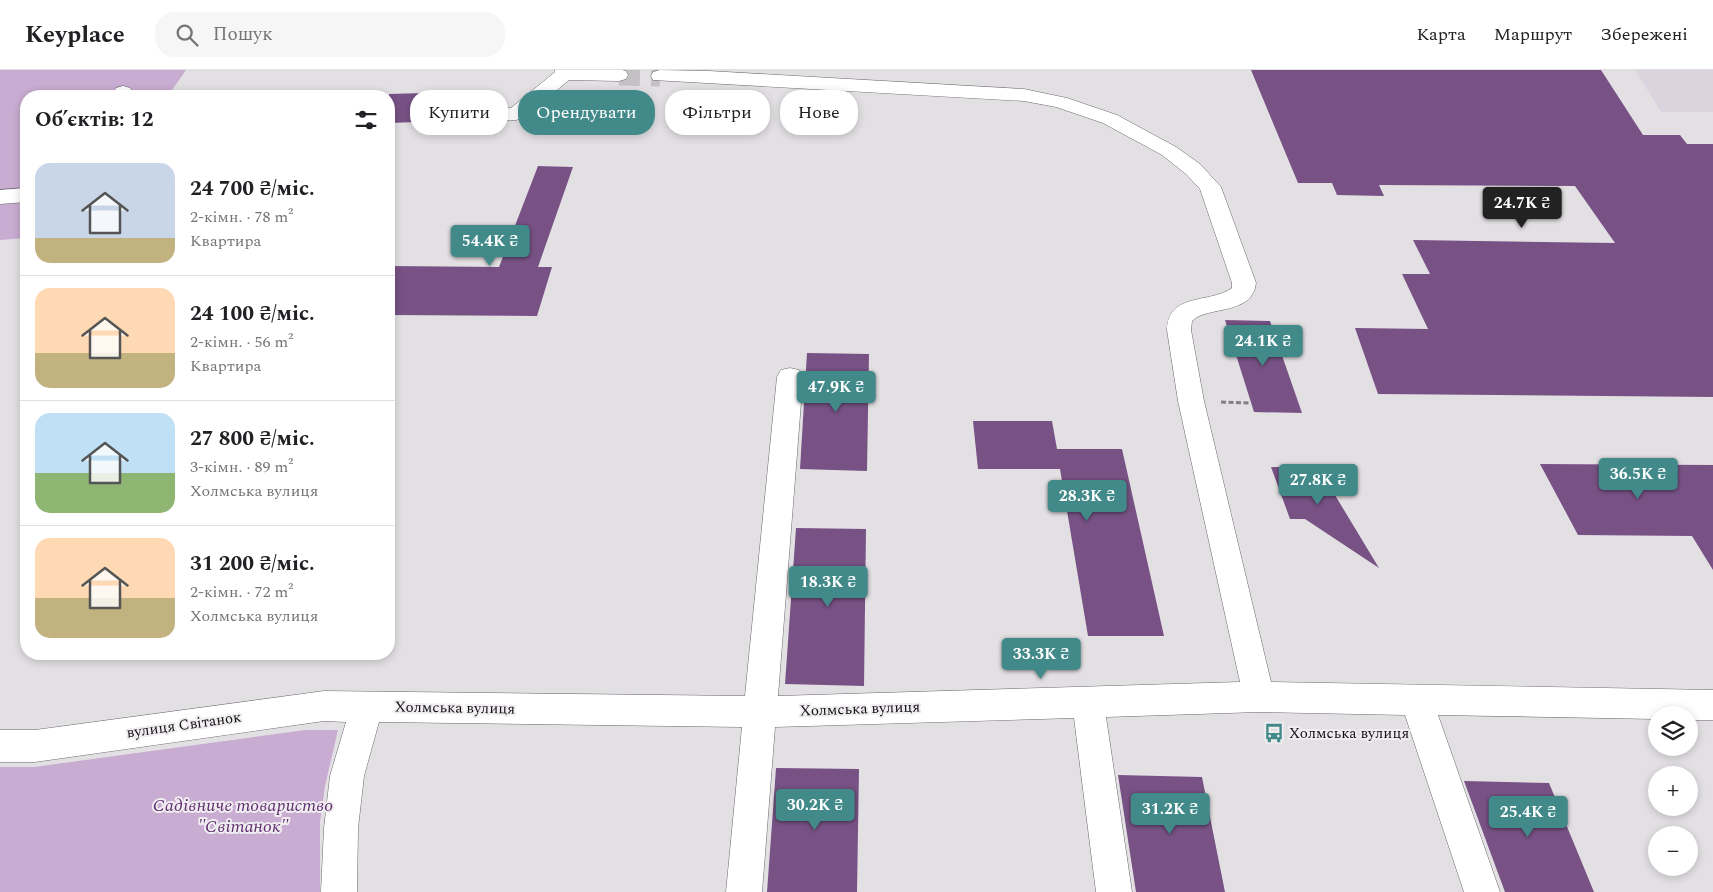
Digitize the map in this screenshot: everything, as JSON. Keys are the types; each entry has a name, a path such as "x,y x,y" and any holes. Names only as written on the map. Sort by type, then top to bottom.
{"street":[{"path":"508,114 516,114 564,72 619,75"},
{"path":"660,76 709,73 1024,95 1060,102 1110,119 1161,147 1194,169 1210,187 1244,284 1243,292 1236,299 1195,309 1183,314 1179,330 1191,401 1259,696"},
{"path":"0,197 20,195"},
{"path":"744,892 790,377"},
{"name":"Холмська вулиця","path":"367,706 760,712 1259,696 1713,705"},
{"path":"1416,699 1482,892"},
{"path":"1088,702 1114,892"},
{"name":"вулиця Світанок","path":"0,746 35,746 324,706 367,706"},
{"path":"339,892 341,828 348,776 367,706"}],"shaded area":[{"path":"1635,70 1713,70 1713,112 1661,112"}],"green space":[{"path":"0,70 186,70 172,90 20,90 20,238 0,240"},
{"name":"Садівниче товариство \"Світанок\"","path":"305,730 338,730 325,786 320,822 320,892 0,892 0,767 34,767"}],"building":[{"path":"1251,70 1601,70 1643,135 1680,135 1687,144 1713,144 1713,397 1378,394 1355,328 1428,329 1402,274 1430,274 1413,240 1615,243 1575,186 1379,185 1384,196 1337,195 1332,183 1298,183"},
{"path":"410,93 410,122 395,123 395,94"},
{"path":"538,166 573,167 538,267 552,267 537,316 395,315 395,266 499,267"},
{"path":"1225,320 1270,321 1302,413 1254,412"},
{"path":"807,353 869,354 867,471 800,469"},
{"path":"973,421 1052,421 1057,449 1122,449 1164,636 1088,636 1060,469 978,469"},
{"path":"1540,464 1713,465 1713,570 1692,536 1578,535"},
{"path":"1271,467 1318,467 1379,568 1305,519 1290,519"},
{"path":"796,528 866,529 864,686 785,684"},
{"path":"776,768 859,769 857,892 767,892"},
{"path":"1118,775 1202,777 1225,892 1136,892"},
{"path":"1464,781 1549,783 1594,892 1505,892"}],"tunnel":[{"path":"619,75 660,76"}],"place":[{"name":"Холмська вулиця","path":"1274,733"}]}
